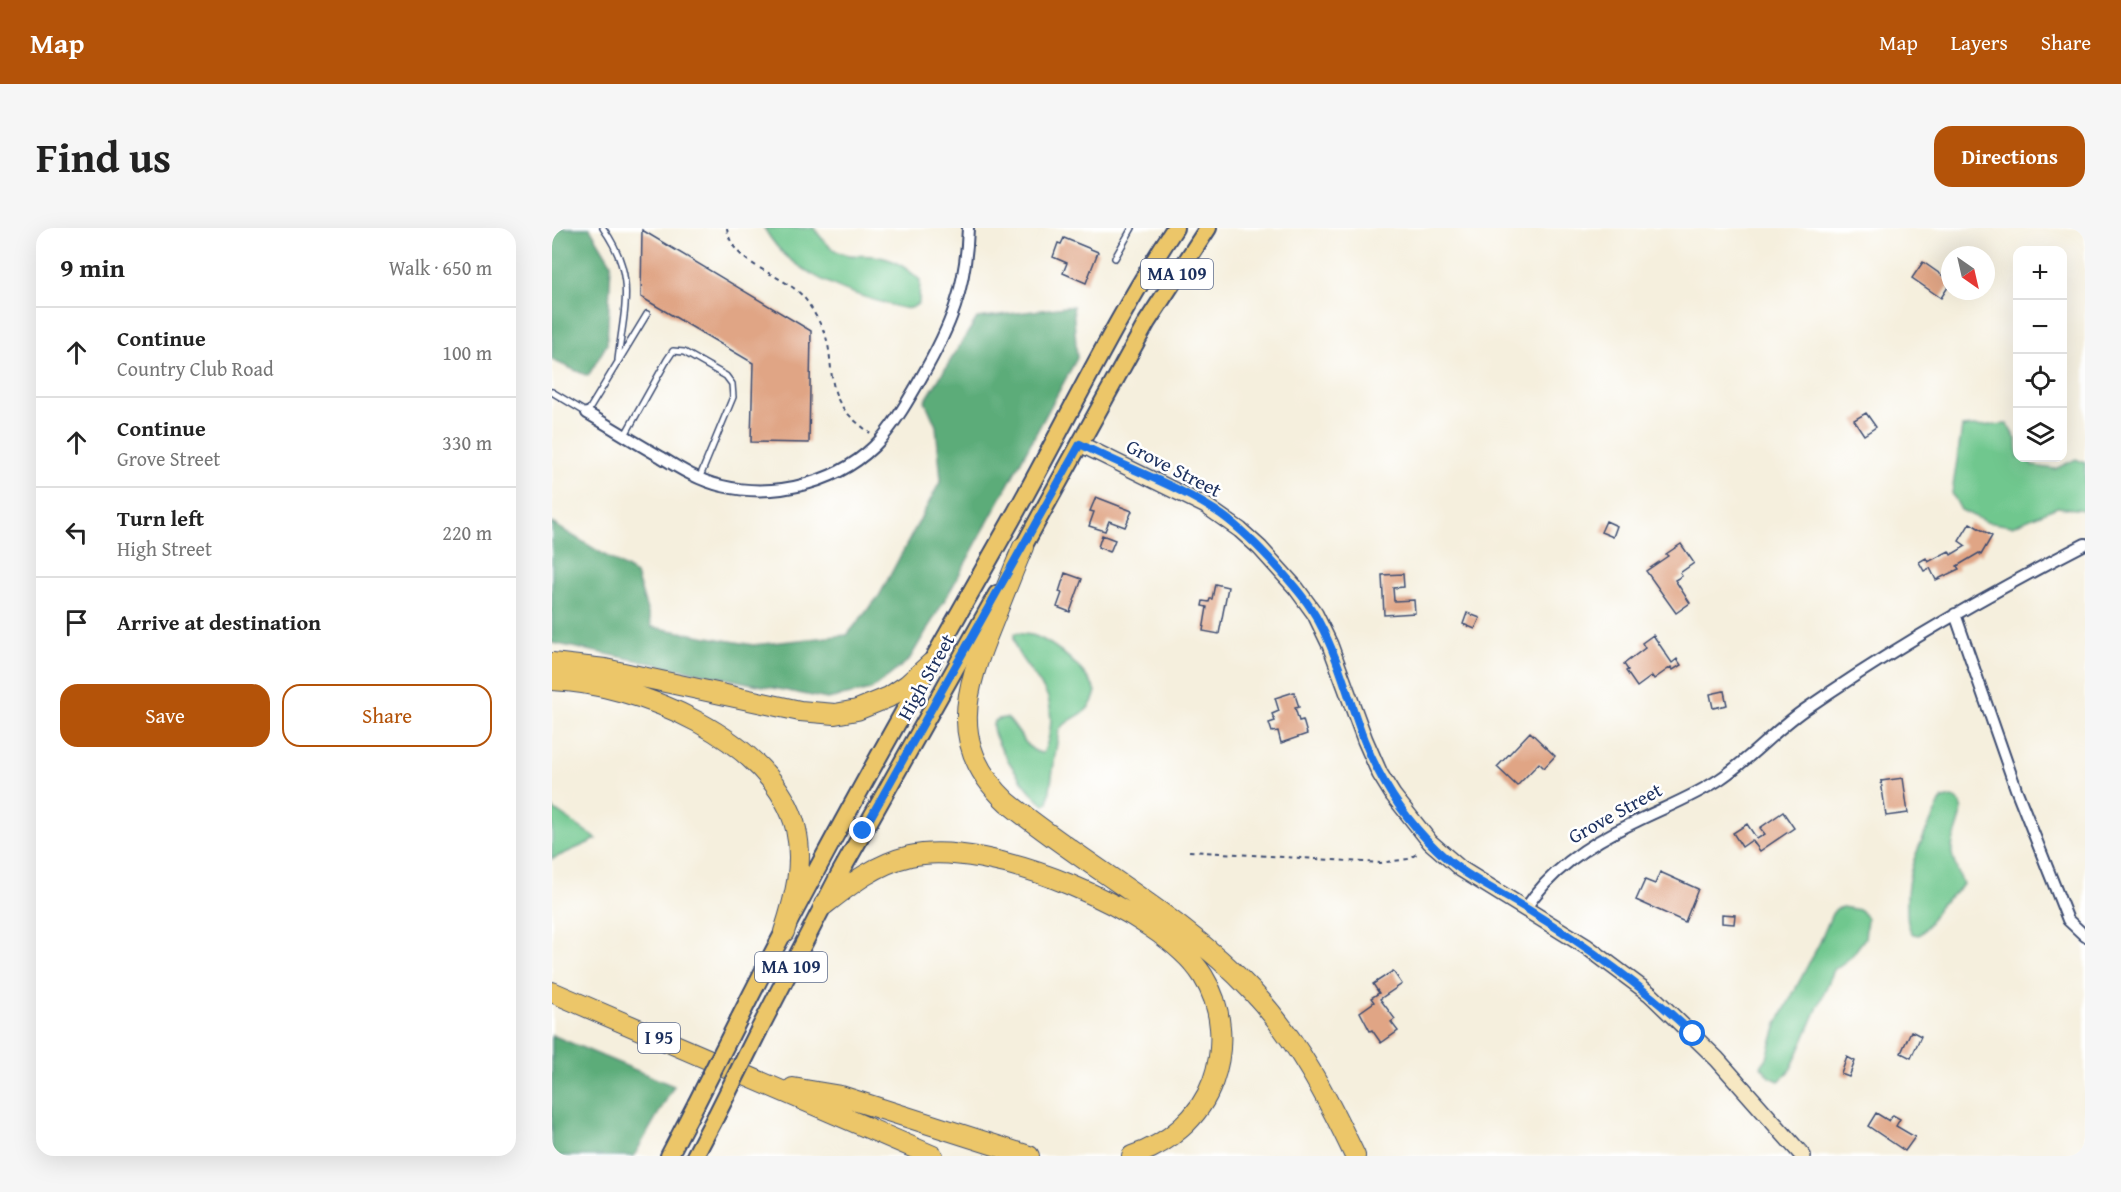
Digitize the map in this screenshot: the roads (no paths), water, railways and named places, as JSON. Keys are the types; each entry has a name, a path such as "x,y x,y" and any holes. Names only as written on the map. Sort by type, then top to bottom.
{"highway":[{"path":"1023,547 969,687 966,724 971,746 980,767 998,794 1015,809 1191,936 1248,987 1282,1028 1314,1074 1355,1156"},
{"path":"552,663 604,669 800,711 835,714 857,710 889,697 915,679 931,663"},
{"path":"552,680 612,688 666,706 719,735 764,772 788,805 799,847 798,884 784,932"},
{"path":"824,905 863,875 880,866 912,855 955,854 1013,866 1061,881 1123,911 1175,945 1196,967 1211,992 1220,1026 1219,1057 1209,1091 1191,1118 1160,1143 1132,1156"},
{"name":"I 95","path":"552,992 933,1156"},
{"path":"766,1084 842,1096 1029,1156"}],"main road":[{"name":"High Street","path":"669,1156 814,873 1025,496 1119,320 1175,228"},
{"name":"High Street","path":"695,1156 824,905 1147,322 1208,228"}],"street":[{"path":"587,413 699,478 721,486 744,490 789,489 836,473 860,458 879,441 902,410 936,352 949,326 963,279 967,258 968,228"},
{"name":"Grove Street","path":"1080,444 1221,515 1260,548 1296,588 1320,623 1365,740 1380,774 1393,795 1430,842 1461,869 1526,908 1546,881 1588,849 1634,822 1696,794 1722,778 1801,712 1869,667 1955,614 2085,544"},
{"path":"1955,614 2016,789 2068,920 2085,936"},
{"path":"1526,908 1587,948 1650,994 1717,1059 1803,1156"}],"lane":[{"path":"603,228 616,248 626,277 617,362"},
{"path":"1115,258 1132,228"},
{"path":"552,392 587,413 647,314"},
{"path":"625,435 673,351 684,351 726,376 732,384 733,397 699,478"}]}
